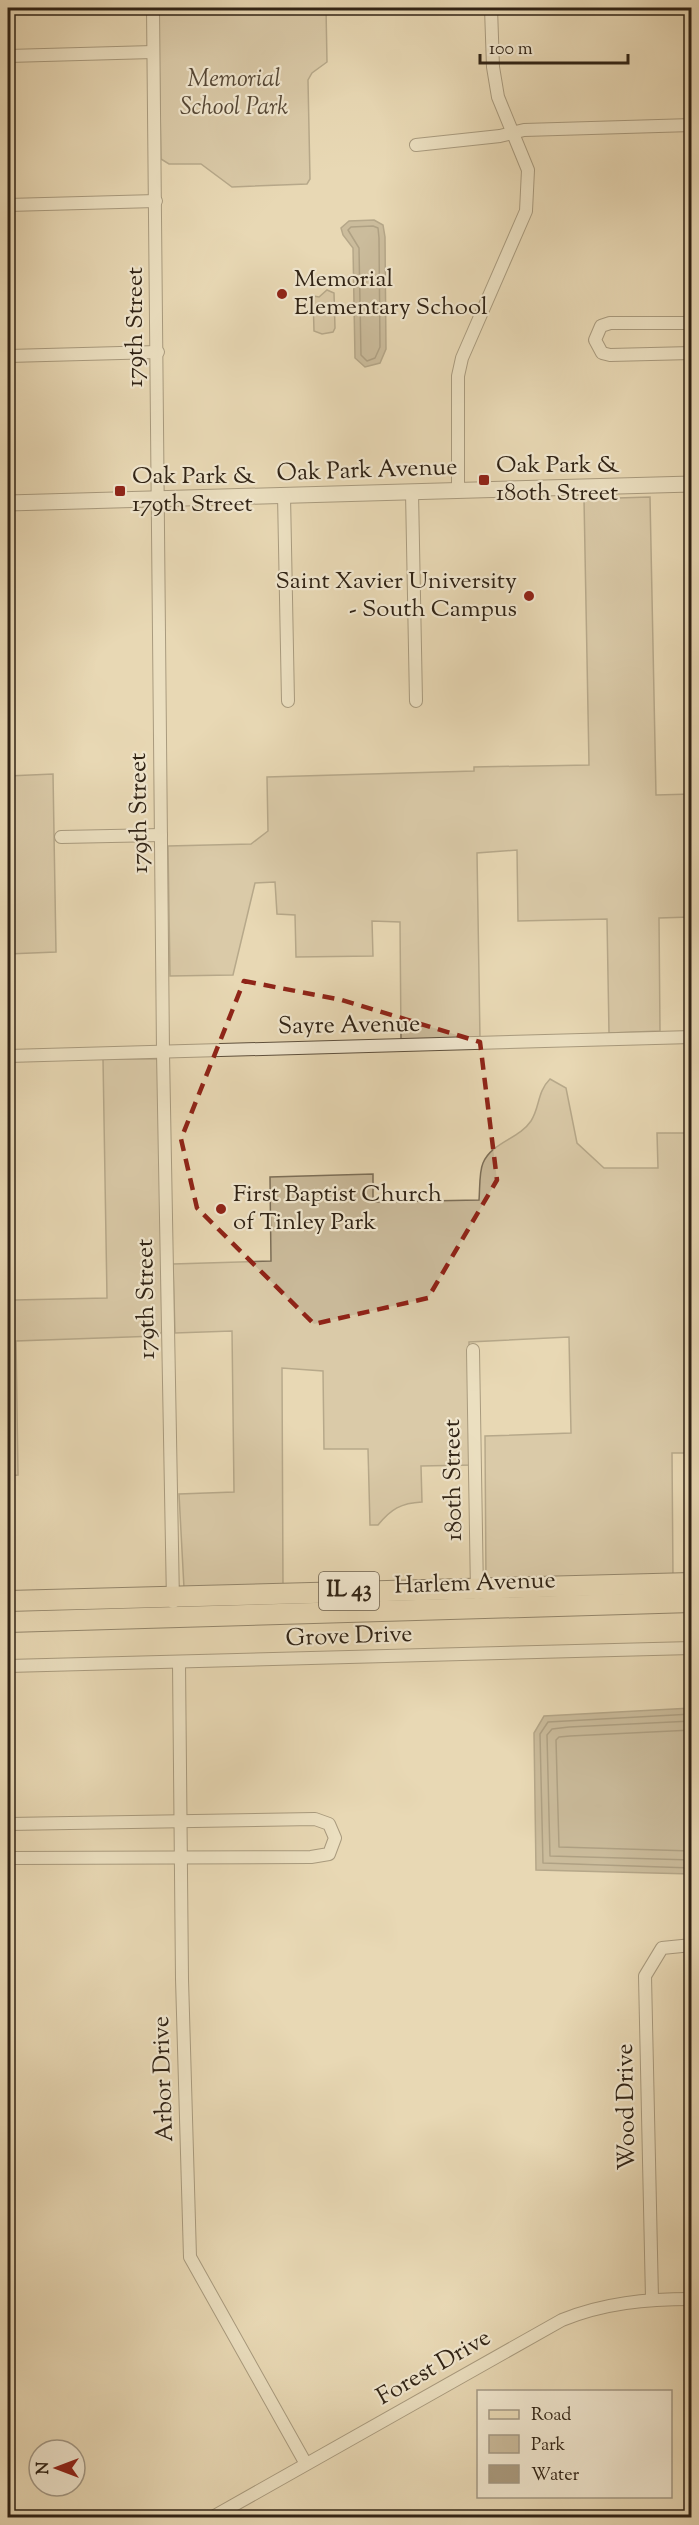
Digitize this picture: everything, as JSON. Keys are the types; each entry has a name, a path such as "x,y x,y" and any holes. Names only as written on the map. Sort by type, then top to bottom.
{"main road":[{"name":"Harlem Avenue","path":"8,1601 692,1583"},
{"name":"Harlem Avenue","path":"8,1622 692,1602"}],"street":[{"name":"179th Street","path":"153,8 163,1052 173,1618"},
{"path":"458,490 458,376 462,358 526,212 528,170 498,97 493,67 491,8"},
{"path":"8,56 153,52"},
{"path":"416,145 513,134 524,130 692,125"},
{"path":"8,205 156,201"},
{"path":"692,323 610,323 601,326 595,340 602,353 610,355 692,353"},
{"path":"8,356 158,352"},
{"name":"Oak Park Avenue","path":"8,503 692,484"},
{"path":"412,492 416,701"},
{"path":"284,495 288,701"},
{"path":"61,837 161,835"},
{"name":"Sayre Avenue","path":"8,1056 692,1036"},
{"name":"180th Street","path":"473,1350 478,1610"},
{"name":"Grove Drive","path":"8,1666 692,1648"},
{"name":"Arbor Drive","path":"179,1663 190,2257 306,2464"},
{"path":"8,1824 315,1819 328,1824 335,1838 330,1854 311,1857 8,1858"},
{"name":"Wood Drive","path":"652,2299 645,1976 662,1948 692,1945"},
{"name":"Forest Drive","path":"211,2517 562,2320 591,2308 652,2299 692,2299"}],"highlighted area":[{"path":"244,981 342,1000 480,1042 497,1180 428,1298 314,1324 197,1208 181,1139"}],"green space":[{"name":"Memorial School Park","path":"158,8 326,8 327,62 312,73 308,80 310,179 307,184 232,187 201,164 169,164 161,159"},
{"path":"327,290 334,293 335,328 333,332 322,334 314,331 313,296 319,297"},
{"path":"650,497 656,795 692,794 691,917 659,918 660,1031 609,1033 607,919 518,921 517,850 477,853 480,1039 401,1039 400,922 372,921 373,956 296,957 295,915 277,914 275,882 255,883 233,975 170,976 168,846 251,844 268,831 267,777 474,771 474,767 589,765 584,499"},
{"path":"53,774 56,952 8,954 8,776"},
{"path":"103,1059 159,1059 162,1332 157,1336 16,1341 18,1475 8,1476 8,1254 12,1269 14,1300 107,1298"},
{"path":"550,1079 566,1088 577,1143 604,1168 658,1168 657,1133 691,1133 692,1453 672,1453 673,1577 486,1582 485,1436 571,1433 569,1337 469,1342 471,1465 421,1466 422,1502 397,1508 378,1525 370,1525 368,1449 324,1449 323,1371 282,1368 283,1587 184,1588 179,1494 234,1492 232,1331 175,1333 173,1264 271,1261 270,1177 373,1174 373,1202 479,1200 481,1171 487,1156 531,1121 543,1089"}],"water":[{"path":"374,220 383,225 385,237 386,349 380,363 365,367 355,358 353,248 343,235 341,228 349,221"},
{"path":"691,1708 691,1874 536,1870 534,1733 544,1716"}],"place":[{"name":"Memorial Elementary School","path":"282,294"},
{"name":"Oak Park & 180th Street","path":"484,480"},
{"name":"Oak Park & 179th Street","path":"120,491"},
{"name":"Saint Xavier University - South Campus","path":"529,596"},
{"name":"First Baptist Church of Tinley Park","path":"221,1209"}]}
